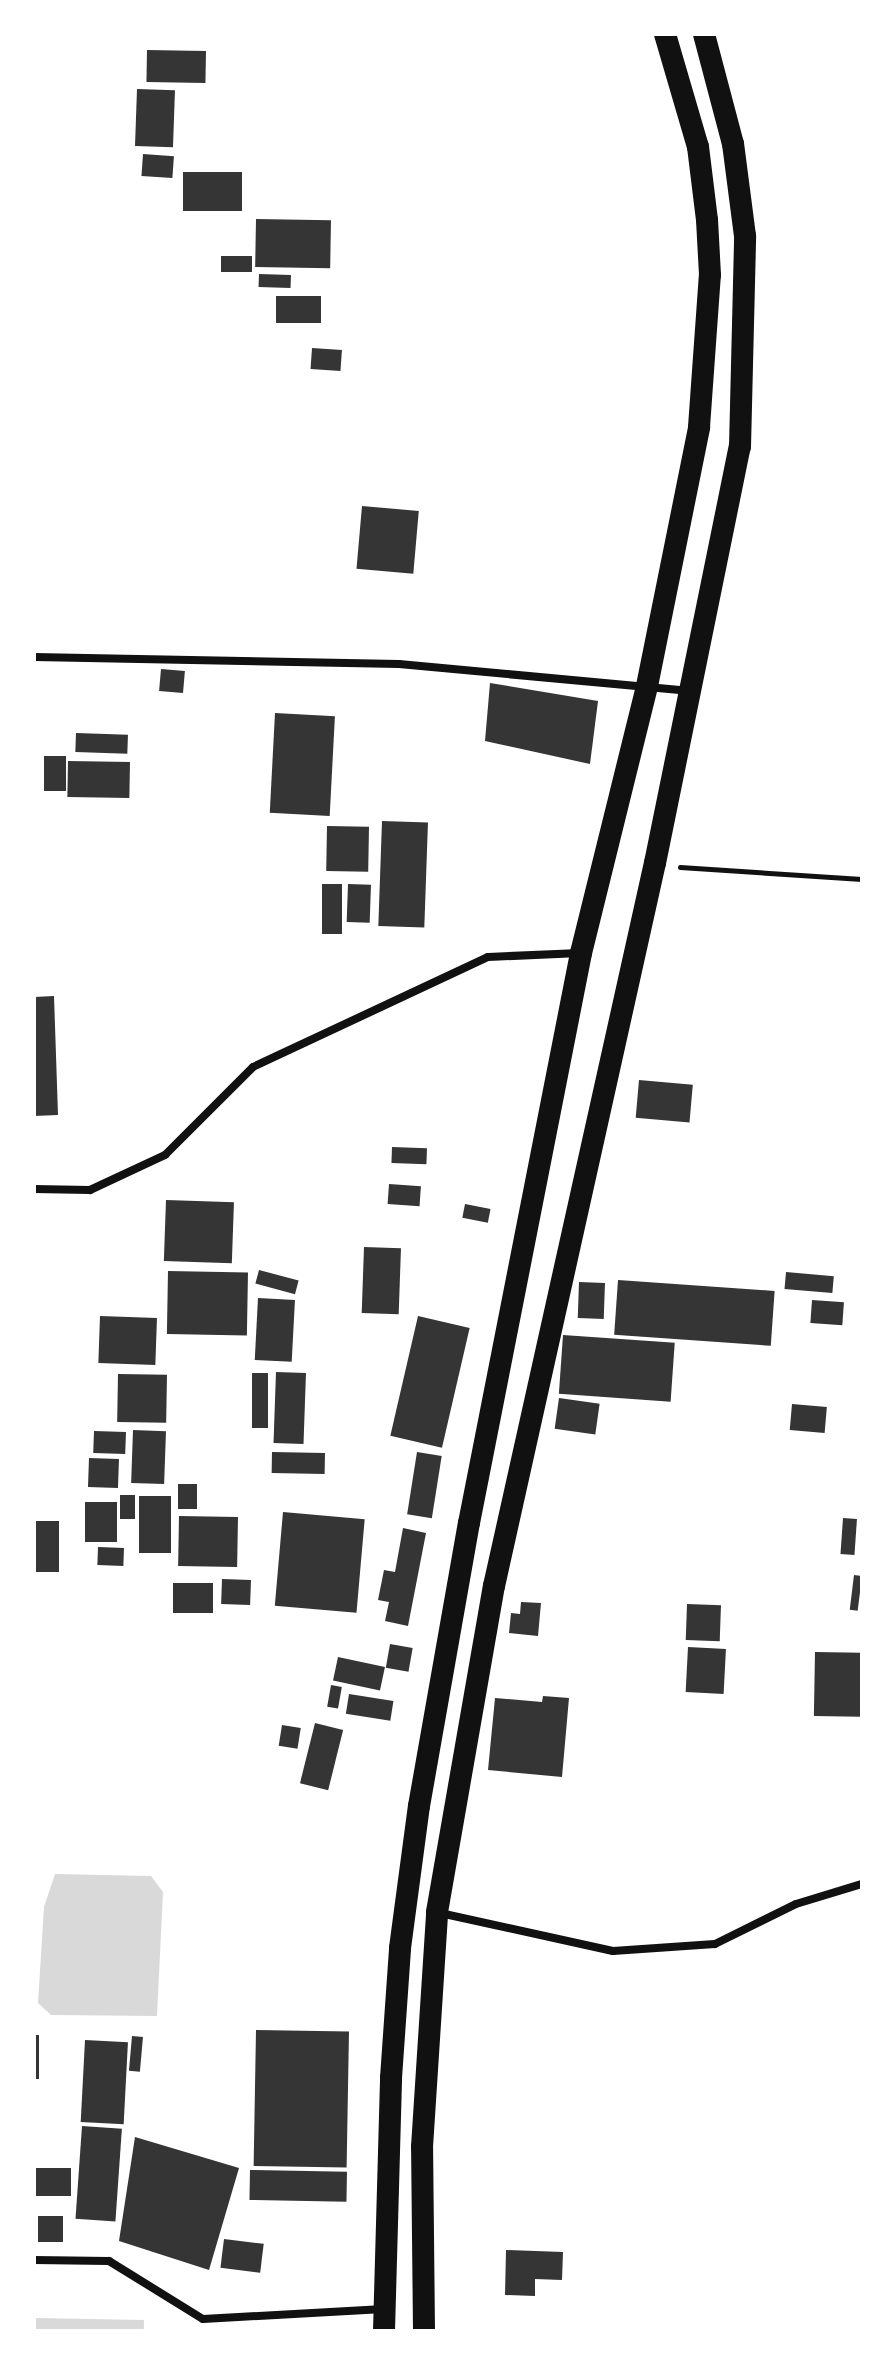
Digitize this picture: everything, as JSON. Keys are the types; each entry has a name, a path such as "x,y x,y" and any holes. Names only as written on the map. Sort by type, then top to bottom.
{"highway":[{"path":"384,2320 400,1948 419,1806 581,953 647,686 699,427 710,275 698,147 665,34"},
{"path":"424,2331 422,2147 437,1912 494,1586 655,863 740,447 746,276 733,144 704,34"},
{"path":"710,275 746,276"}],"street":[{"path":"34,657 399,664 689,691"},
{"path":"34,1189 90,1190 165,1155 253,1067 488,957 581,953"},
{"path":"437,1912 613,1951 715,1944 796,1904 862,1884"},
{"path":"34,2260 109,2261 203,2319 384,2320"}],"path":[{"path":"655,863 862,879"}],"shaded area":[{"path":"55,1874 151,1876 163,1892 157,2016 51,2015 38,2003 44,1907"},
{"path":"34,2318 144,2320 144,2331 34,2331"}],"building":[{"path":"147,50 206,51 205,83 146,82"},
{"path":"137,89 175,90 173,147 135,146"},
{"path":"143,154 174,156 172,178 141,176"},
{"path":"183,172 242,172 242,211 183,211"},
{"path":"256,219 331,220 330,268 255,267"},
{"path":"221,256 252,256 252,272 221,272"},
{"path":"259,274 291,275 291,288 259,287"},
{"path":"276,296 321,296 321,323 276,323"},
{"path":"312,348 342,350 340,371 311,369"},
{"path":"362,506 419,511 413,574 357,569"},
{"path":"161,669 185,671 183,693 159,691"},
{"path":"490,683 598,701 590,764 485,741"},
{"path":"275,713 335,716 330,816 270,813"},
{"path":"76,733 128,735 127,754 75,752"},
{"path":"44,756 66,756 66,791 44,791"},
{"path":"68,761 130,762 129,798 67,797"},
{"path":"382,821 428,823 424,928 378,926"},
{"path":"327,826 369,827 368,872 326,871"},
{"path":"322,884 342,884 342,934 322,934"},
{"path":"348,884 371,885 370,923 347,922"},
{"path":"54,996 58,1115 34,1116 34,997"},
{"path":"639,1080 693,1085 689,1123 636,1118"},
{"path":"392,1147 427,1148 426,1164 391,1163"},
{"path":"389,1184 421,1186 420,1206 388,1204"},
{"path":"166,1200 234,1202 232,1263 164,1261"},
{"path":"465,1204 491,1209 488,1223 462,1218"},
{"path":"364,1247 401,1248 399,1314 362,1313"},
{"path":"259,1270 299,1281 295,1294 255,1284"},
{"path":"168,1271 248,1272 247,1335 167,1334"},
{"path":"786,1272 834,1276 832,1293 785,1289"},
{"path":"618,1280 775,1291 771,1346 614,1335"},
{"path":"579,1282 605,1283 604,1319 578,1318"},
{"path":"258,1298 295,1300 292,1362 255,1360"},
{"path":"812,1300 844,1302 842,1325 810,1323"},
{"path":"100,1316 157,1318 155,1365 98,1363"},
{"path":"418,1316 470,1328 442,1448 390,1436"},
{"path":"563,1335 675,1343 671,1402 559,1394"},
{"path":"276,1372 306,1373 304,1444 274,1443"},
{"path":"252,1373 268,1373 268,1428 252,1428"},
{"path":"118,1374 167,1375 166,1423 117,1422"},
{"path":"559,1398 600,1404 595,1434 555,1429"},
{"path":"792,1404 827,1407 825,1433 790,1430"},
{"path":"133,1430 166,1431 164,1484 131,1483"},
{"path":"94,1431 126,1432 125,1454 93,1453"},
{"path":"272,1452 325,1453 325,1474 272,1473"},
{"path":"417,1452 442,1456 432,1518 407,1514"},
{"path":"89,1458 119,1459 118,1488 88,1487"},
{"path":"178,1484 197,1484 197,1509 178,1509"},
{"path":"120,1495 135,1495 135,1519 120,1519"},
{"path":"139,1496 171,1496 171,1553 139,1553"},
{"path":"85,1502 117,1502 117,1542 85,1542"},
{"path":"283,1512 365,1519 356,1613 275,1606"},
{"path":"179,1516 238,1517 237,1567 178,1566"},
{"path":"843,1518 857,1519 854,1555 840,1554"},
{"path":"34,1521 59,1521 59,1572 34,1572"},
{"path":"403,1528 426,1533 408,1626 385,1621 389,1602 378,1600 384,1570 395,1572"},
{"path":"98,1547 124,1548 123,1566 97,1565"},
{"path":"854,1575 862,1576 858,1611 850,1610"},
{"path":"222,1579 251,1580 250,1605 221,1604"},
{"path":"173,1583 213,1583 213,1613 173,1613"},
{"path":"521,1602 541,1603 538,1636 509,1633 511,1613 520,1614"},
{"path":"687,1604 721,1605 720,1641 686,1640"},
{"path":"390,1644 413,1648 408,1672 386,1668"},
{"path":"688,1647 726,1649 724,1694 686,1692"},
{"path":"815,1652 862,1653 861,1717 814,1716"},
{"path":"338,1657 385,1667 380,1690 333,1680"},
{"path":"331,1685 342,1687 338,1709 327,1707"},
{"path":"349,1694 393,1701 390,1721 346,1714"},
{"path":"543,1696 569,1698 562,1777 488,1770 495,1698 542,1702"},
{"path":"315,1723 343,1730 328,1790 300,1783"},
{"path":"282,1725 301,1728 297,1749 279,1746"},
{"path":"256,2030 349,2032 347,2168 254,2166"},
{"path":"34,2035 39,2035 39,2079 34,2079"},
{"path":"132,2036 143,2037 140,2072 129,2071"},
{"path":"85,2040 128,2042 124,2124 81,2122"},
{"path":"82,2126 122,2129 115,2222 76,2219"},
{"path":"135,2137 239,2168 209,2270 119,2241"},
{"path":"34,2168 71,2168 71,2196 34,2196"},
{"path":"250,2170 347,2172 346,2202 249,2200"},
{"path":"38,2216 63,2216 63,2242 38,2242"},
{"path":"224,2239 264,2244 260,2273 220,2268"},
{"path":"506,2250 563,2252 562,2280 535,2279 535,2296 505,2295"}]}
